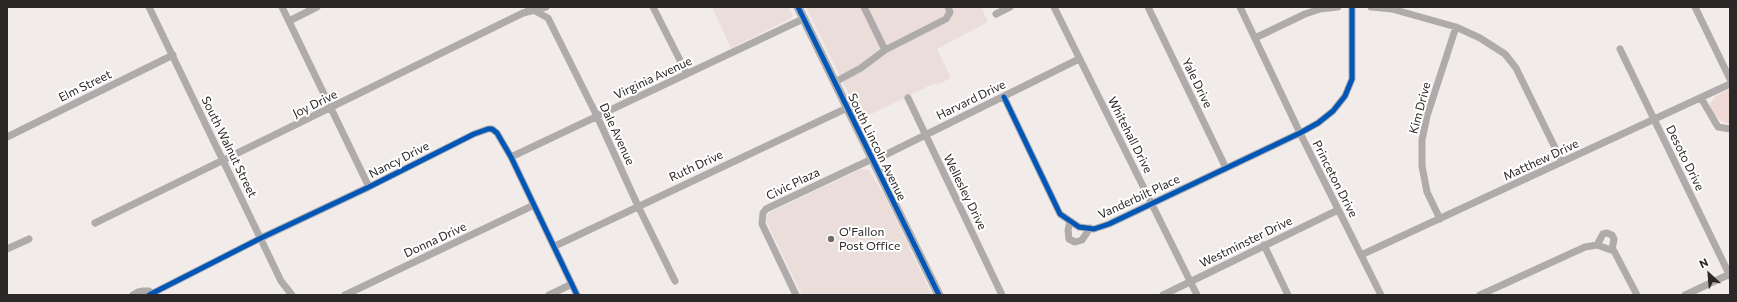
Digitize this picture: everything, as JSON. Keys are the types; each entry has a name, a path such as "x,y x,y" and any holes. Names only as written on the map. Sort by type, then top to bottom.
{"main road":[{"name":"South Lincoln Avenue","path":"798,7 939,295"}],"street":[{"name":"South Walnut Street","path":"150,7 281,281 292,295"},
{"path":"282,7 369,187"},
{"path":"289,21 317,7"},
{"name":"Joy Drive","path":"95,223 531,9 546,7"},
{"path":"653,7 687,74"},
{"path":"864,7 885,50"},
{"path":"835,82 861,68 885,50 946,19 950,12 948,7"},
{"path":"996,14 1010,7"},
{"name":"Whitehall Drive","path":"1054,7 1197,295"},
{"name":"Yale Drive","path":"1148,7 1226,168"},
{"name":"Princeton Drive","path":"1240,7 1380,295"},
{"path":"1255,38 1306,14 1320,9 1338,7"},
{"name":"Vanderbilt Place","path":"1004,97 1060,214 1079,227 1094,229 1109,224 1300,133 1318,123 1333,111 1345,96 1352,79 1352,7"},
{"path":"1371,7 1392,9 1456,27 1480,38 1505,54 1516,68 1562,162"},
{"path":"1695,7 1730,79"},
{"name":"Dale Avenue","path":"531,9 548,18 597,116 638,206 675,281"},
{"name":"Virginia Avenue","path":"511,157 803,18"},
{"name":"Kim Drive","path":"1440,219 1427,192 1422,166 1422,140 1427,116 1456,27"},
{"name":"Desoto Drive","path":"1620,49 1730,275"},
{"name":"Elm Street","path":"7,137 173,55"},
{"name":"Harvard Drive","path":"872,159 885,155 925,134 1079,60"},
{"name":"Matthew Drive","path":"1361,255 1730,84"},
{"name":"Wellesley Drive","path":"908,98 1002,295"},
{"path":"1701,98 1718,127 1730,129"},
{"name":"Ruth Drive","path":"555,246 847,108"},
{"name":"Nancy Drive","path":"133,295 143,291 149,292 150,294 474,134 488,129 492,129 497,133 511,157 555,246 577,295"},
{"name":"Civic Plaza","path":"796,295 762,224 762,214 771,206 872,159"},
{"name":"Donna Drive","path":"345,295 534,205"},
{"name":"Westminster Drive","path":"1164,295 1338,210"},
{"name":"Vanderbilt Place","path":"1070,221 1068,230 1069,239 1075,242 1082,240 1090,228"},
{"path":"1597,245 1603,234 1607,233 1612,235 1614,239 1612,250"},
{"path":"7,249 29,239"},
{"path":"1264,245 1288,295"},
{"path":"1480,295 1585,247 1597,245 1612,250 1619,259 1637,295"},
{"path":"1685,295 1730,275"},
{"path":"549,295 572,284"}],"shaded area":[{"path":"712,7 788,7 793,16 786,21 731,48"},
{"path":"806,7 981,7 988,22 937,49 951,78 937,85 935,83 861,119"},
{"path":"1730,89 1730,122 1728,124 1720,120 1712,112 1710,104 1716,96"},
{"path":"862,169 869,170 884,195 932,295 802,295 767,223 767,216 772,211"}],"cycle path":[{"path":"798,7 939,295"},
{"path":"1004,97 1060,214 1079,227 1094,229 1109,224 1300,133 1318,123 1333,111 1345,96 1352,79 1352,7"},
{"path":"149,295 261,238 369,187 474,134 488,129 492,129 497,133 511,157 577,295"}],"place":[{"name":"O'Fallon Post Office","path":"831,239"}]}
